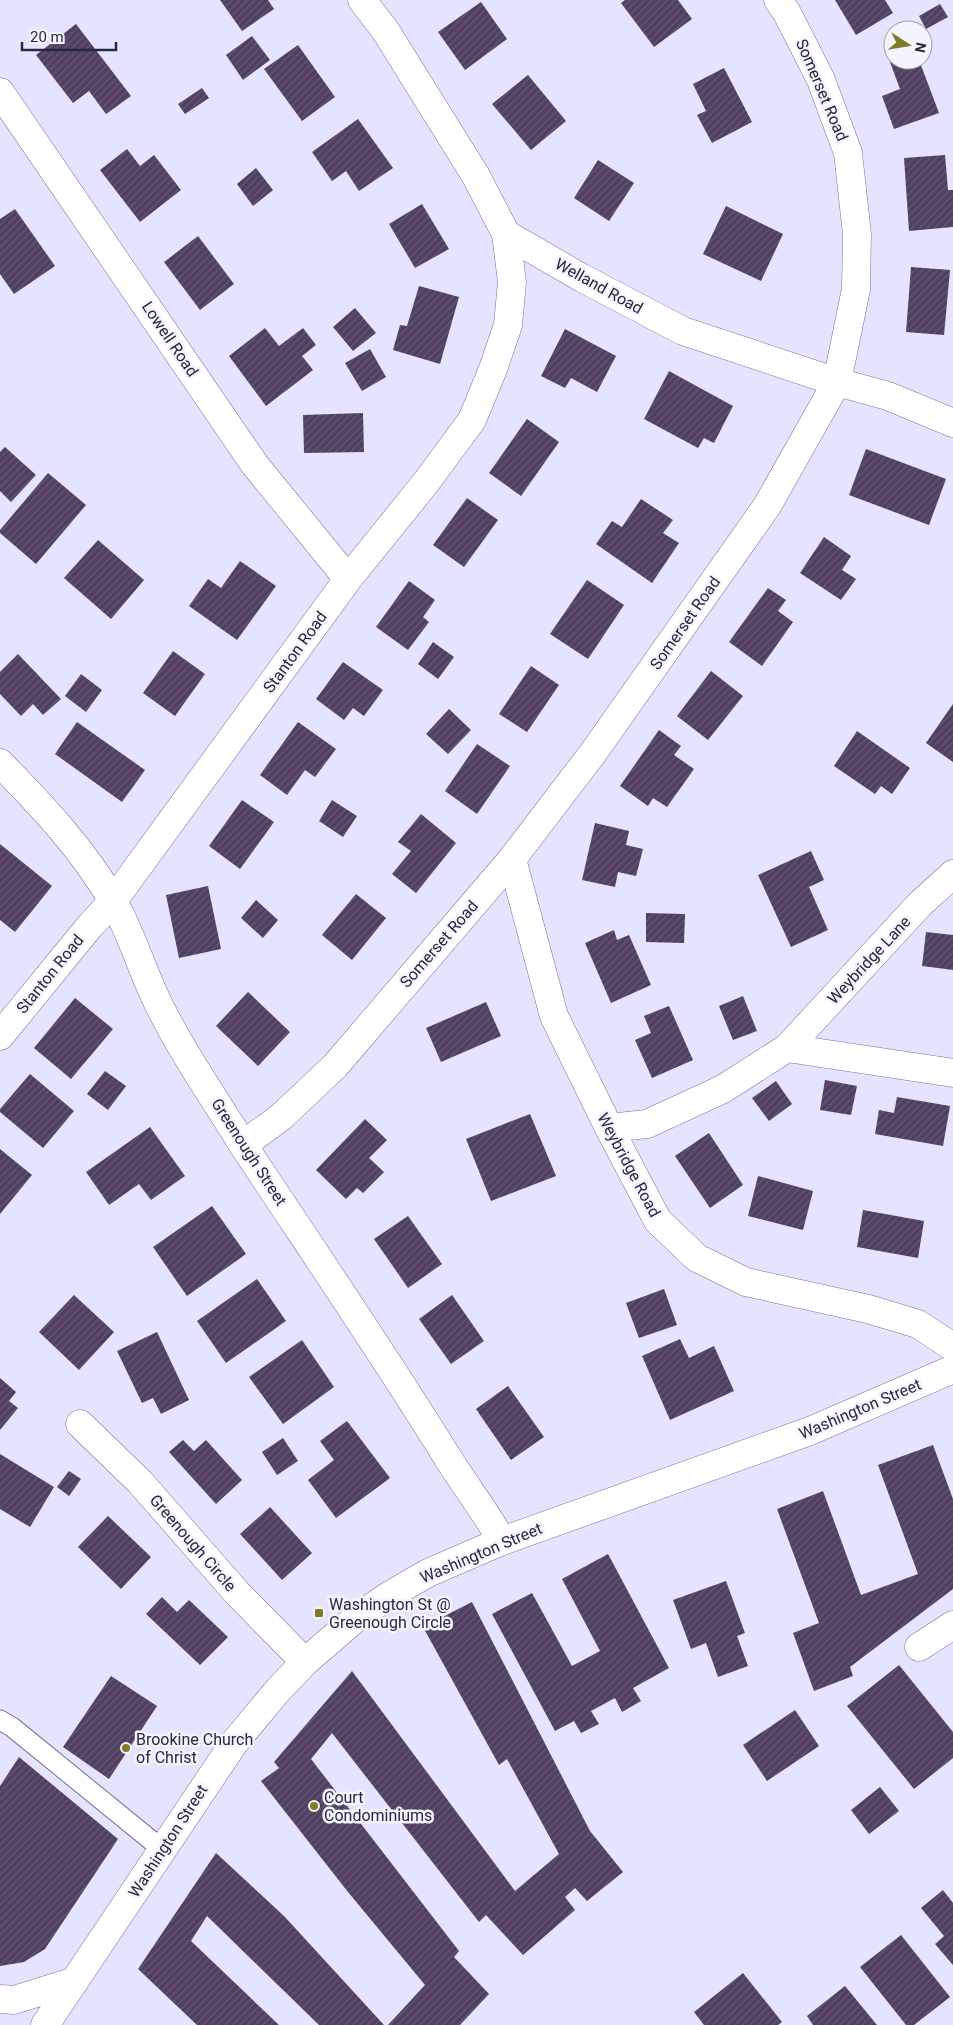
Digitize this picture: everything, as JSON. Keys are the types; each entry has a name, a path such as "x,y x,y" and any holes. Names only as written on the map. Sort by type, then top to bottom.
{"street":[{"path":"362,0 385,30 476,176 506,234"},
{"name":"Somerset Road","path":"244,1145 281,1118 335,1066 512,859 593,754 768,506 836,382 856,289 857,234 848,153 821,80 787,13 778,0"},
{"name":"Lowell Road","path":"0,92 255,465 348,579"},
{"name":"Welland Road","path":"506,234 582,278 682,330 836,382 888,396 953,423"},
{"name":"Stanton Road","path":"0,1036 89,927 113,901 348,579 427,482 472,420 493,369 508,325 512,282 506,234"},
{"name":"Greenough Street","path":"0,763 65,831 113,901 172,1029 244,1145 486,1513 502,1541"},
{"name":"Weybridge Road","path":"512,859 554,1016 609,1128 658,1221 697,1258 746,1282 868,1309 918,1324 953,1347"},
{"name":"Weybridge Lane","path":"609,1128 647,1124 723,1089 787,1048 853,979 920,904 953,874"},
{"path":"787,1048 953,1073"},
{"name":"Washington Street","path":"45,2025 234,1743 255,1716 305,1662 356,1618 390,1594 428,1573 502,1541 810,1431 953,1369"},
{"name":"Greenough Circle","path":"80,1424 140,1482 238,1594 305,1662"},
{"path":"919,1647 953,1624"},
{"path":"0,1999 22,1998 75,1981"}],"lane":[{"path":"0,1720 12,1727 163,1850"}],"building":[{"path":"220,0 268,0 274,9 242,31"},
{"path":"625,0 678,0 692,19 654,47 621,3"},
{"path":"835,0 885,0 893,13 856,35"},
{"path":"481,2 507,39 465,70 438,32"},
{"path":"940,4 948,17 933,25 933,20 921,20 919,16"},
{"path":"76,24 131,96 106,114 89,91 73,103 36,55"},
{"path":"252,36 270,60 243,80 226,55"},
{"path":"298,45 335,97 302,121 264,69"},
{"path":"724,68 752,122 712,143 697,115 706,111 693,84"},
{"path":"893,70 923,70 939,113 894,129 882,96 900,89"},
{"path":"528,75 566,121 531,150 492,104"},
{"path":"202,88 209,98 185,114 178,104"},
{"path":"358,119 393,168 359,191 346,171 332,181 312,152"},
{"path":"127,149 140,166 154,155 181,190 140,222 100,170"},
{"path":"945,155 948,190 953,190 953,227 909,231 904,158"},
{"path":"598,160 634,183 609,221 574,198"},
{"path":"256,168 273,190 253,206 237,184"},
{"path":"422,204 449,249 415,268 389,224"},
{"path":"726,206 783,234 761,281 703,254"},
{"path":"15,209 55,266 14,294 0,274 0,219"},
{"path":"198,236 234,284 200,310 164,262"},
{"path":"911,267 950,270 944,335 906,332"},
{"path":"419,286 459,297 440,364 393,350 400,325 407,326"},
{"path":"355,308 376,333 353,351 333,327"},
{"path":"265,328 279,346 303,328 316,345 302,356 313,370 266,406 229,356"},
{"path":"565,329 616,356 597,392 571,378 565,388 541,376"},
{"path":"370,349 386,377 362,391 345,363"},
{"path":"669,371 733,406 714,443 704,438 698,448 644,419"},
{"path":"363,413 364,452 304,453 303,415"},
{"path":"527,419 559,442 521,496 489,473"},
{"path":"5,447 36,475 11,502 0,491 0,452"},
{"path":"866,449 946,479 929,525 849,495"},
{"path":"48,473 86,505 36,564 0,533 0,530"},
{"path":"467,498 498,520 464,567 433,545"},
{"path":"641,499 673,520 663,533 679,543 652,583 596,544 612,521 622,527"},
{"path":"824,537 851,556 842,570 856,579 841,600 800,573"},
{"path":"98,540 144,580 111,619 64,578"},
{"path":"240,561 276,586 237,640 189,606 208,579 221,588"},
{"path":"587,580 624,605 588,659 550,634"},
{"path":"409,581 435,600 423,617 429,622 408,650 376,627"},
{"path":"768,588 786,600 778,611 793,622 762,666 729,642"},
{"path":"433,642 454,657 438,679 418,664"},
{"path":"173,651 205,674 175,716 143,693"},
{"path":"18,654 61,699 43,715 33,704 21,716 0,694 0,672"},
{"path":"343,662 383,690 364,716 353,708 344,720 316,699"},
{"path":"531,666 559,685 527,732 499,714"},
{"path":"711,671 743,696 708,740 677,716"},
{"path":"81,674 102,690 86,712 65,696"},
{"path":"953,704 953,762 926,743"},
{"path":"449,709 471,730 448,754 426,734"},
{"path":"77,722 145,770 122,802 55,754"},
{"path":"298,722 336,749 315,777 305,770 287,795 260,775"},
{"path":"659,730 681,746 674,755 694,769 667,807 653,798 648,806 620,786"},
{"path":"857,731 910,768 892,794 881,786 875,794 834,766"},
{"path":"477,744 510,766 477,814 445,791"},
{"path":"242,800 274,822 240,869 209,846"},
{"path":"332,800 357,816 343,837 319,821"},
{"path":"421,814 456,843 416,893 392,874 411,851 398,842"},
{"path":"595,823 629,831 626,845 643,849 636,876 618,872 615,887 582,880"},
{"path":"0,844 52,886 15,932 0,920"},
{"path":"811,851 824,880 809,887 828,930 791,947 758,875"},
{"path":"208,886 221,949 179,958 166,895"},
{"path":"356,894 386,918 352,960 322,935"},
{"path":"256,900 278,920 263,938 241,918"},
{"path":"646,913 685,914 684,943 646,942"},
{"path":"614,930 617,940 629,935 651,985 611,1003 585,943"},
{"path":"926,932 953,935 953,970 922,966"},
{"path":"248,992 290,1032 258,1066 216,1026"},
{"path":"743,996 757,1031 733,1040 719,1006"},
{"path":"75,998 113,1029 71,1079 34,1048"},
{"path":"486,1002 501,1036 441,1062 426,1028"},
{"path":"669,1006 693,1060 652,1078 635,1040 651,1033 644,1016"},
{"path":"105,1071 126,1086 108,1110 87,1094"},
{"path":"30,1074 74,1111 43,1148 0,1112 0,1109"},
{"path":"825,1080 857,1086 851,1115 820,1110"},
{"path":"776,1081 792,1104 769,1121 752,1098"},
{"path":"897,1097 950,1106 943,1146 875,1134 879,1110 894,1113"},
{"path":"530,1114 556,1176 491,1201 466,1139"},
{"path":"365,1119 387,1140 369,1158 384,1172 363,1193 357,1188 346,1199 316,1170"},
{"path":"150,1127 185,1176 151,1200 139,1184 109,1205 86,1172"},
{"path":"709,1133 743,1185 710,1208 675,1156"},
{"path":"0,1149 32,1175 0,1214"},
{"path":"758,1176 813,1191 803,1230 748,1216"},
{"path":"212,1206 246,1254 187,1296 153,1247"},
{"path":"863,1210 924,1221 918,1258 857,1247"},
{"path":"408,1216 442,1264 408,1288 374,1239"},
{"path":"257,1279 286,1321 226,1363 197,1321"},
{"path":"664,1289 677,1325 639,1338 626,1303"},
{"path":"74,1295 114,1332 79,1370 39,1332"},
{"path":"452,1295 484,1341 451,1364 419,1319"},
{"path":"157,1332 189,1400 161,1414 153,1398 142,1403 117,1351"},
{"path":"680,1339 689,1358 714,1346 734,1391 670,1420 642,1356"},
{"path":"302,1340 334,1387 283,1424 249,1377"},
{"path":"0,1378 16,1392 9,1401 18,1408 0,1430"},
{"path":"508,1386 544,1437 511,1460 476,1409"},
{"path":"347,1421 390,1478 336,1518 308,1480 334,1460 320,1441"},
{"path":"283,1438 298,1461 277,1475 262,1452"},
{"path":"183,1440 194,1451 206,1440 242,1480 216,1504 169,1452"},
{"path":"933,1445 953,1499 953,1589 850,1667 853,1676 814,1691 793,1633 819,1623 777,1509 823,1491 861,1595 918,1574 878,1465"},
{"path":"0,1454 54,1487 30,1527 0,1509"},
{"path":"69,1471 81,1479 69,1496 57,1487"},
{"path":"270,1507 312,1553 282,1580 240,1534"},
{"path":"108,1516 151,1557 121,1589 78,1547"},
{"path":"608,1554 669,1668 633,1688 641,1701 622,1712 615,1698 591,1711 599,1724 581,1733 574,1721 555,1731 492,1614 532,1593 572,1666 600,1651 562,1579"},
{"path":"726,1581 745,1633 737,1636 748,1666 718,1677 706,1643 691,1649 673,1600"},
{"path":"162,1597 177,1612 189,1600 228,1637 200,1665 146,1614"},
{"name":"Court Condominiums","path":"472,1602 590,1831 623,1872 587,1901 575,1888 565,1897 575,1910 523,1955 486,1915 479,1922 332,1733 311,1759 459,1951 454,1957 489,1994 460,2025 388,2025 425,1985 348,1892 261,1781 279,1768 274,1762 352,1671 515,1891 559,1854 507,1759 499,1765 423,1627"},
{"path":"899,1665 953,1732 953,1758 914,1789 847,1706"},
{"path":"111,1676 157,1706 109,1779 63,1747"},
{"path":"795,1710 819,1746 767,1781 743,1745"},
{"path":"19,1757 118,1839 45,1949 24,1962 0,1966 0,1786"},
{"path":"880,1787 899,1811 869,1834 851,1810"},
{"path":"216,1853 284,1916 384,2025 319,2025 207,1916 191,1941 279,2025 197,2025 138,1969"},
{"path":"943,1890 953,1903 953,1965 935,1944 944,1936 921,1908"},
{"path":"901,1935 950,1997 914,2025 906,2025 860,1967"},
{"path":"743,1973 782,2022 778,2025 704,2025 694,2012"},
{"path":"845,1986 877,2025 813,2025 807,2016"}],"place":[{"name":"Washington St @ Greenough Circle","path":"319,1613"},
{"name":"Brookine Church of Christ","path":"126,1748"},
{"name":"Court Condominiums","path":"314,1806"}]}
